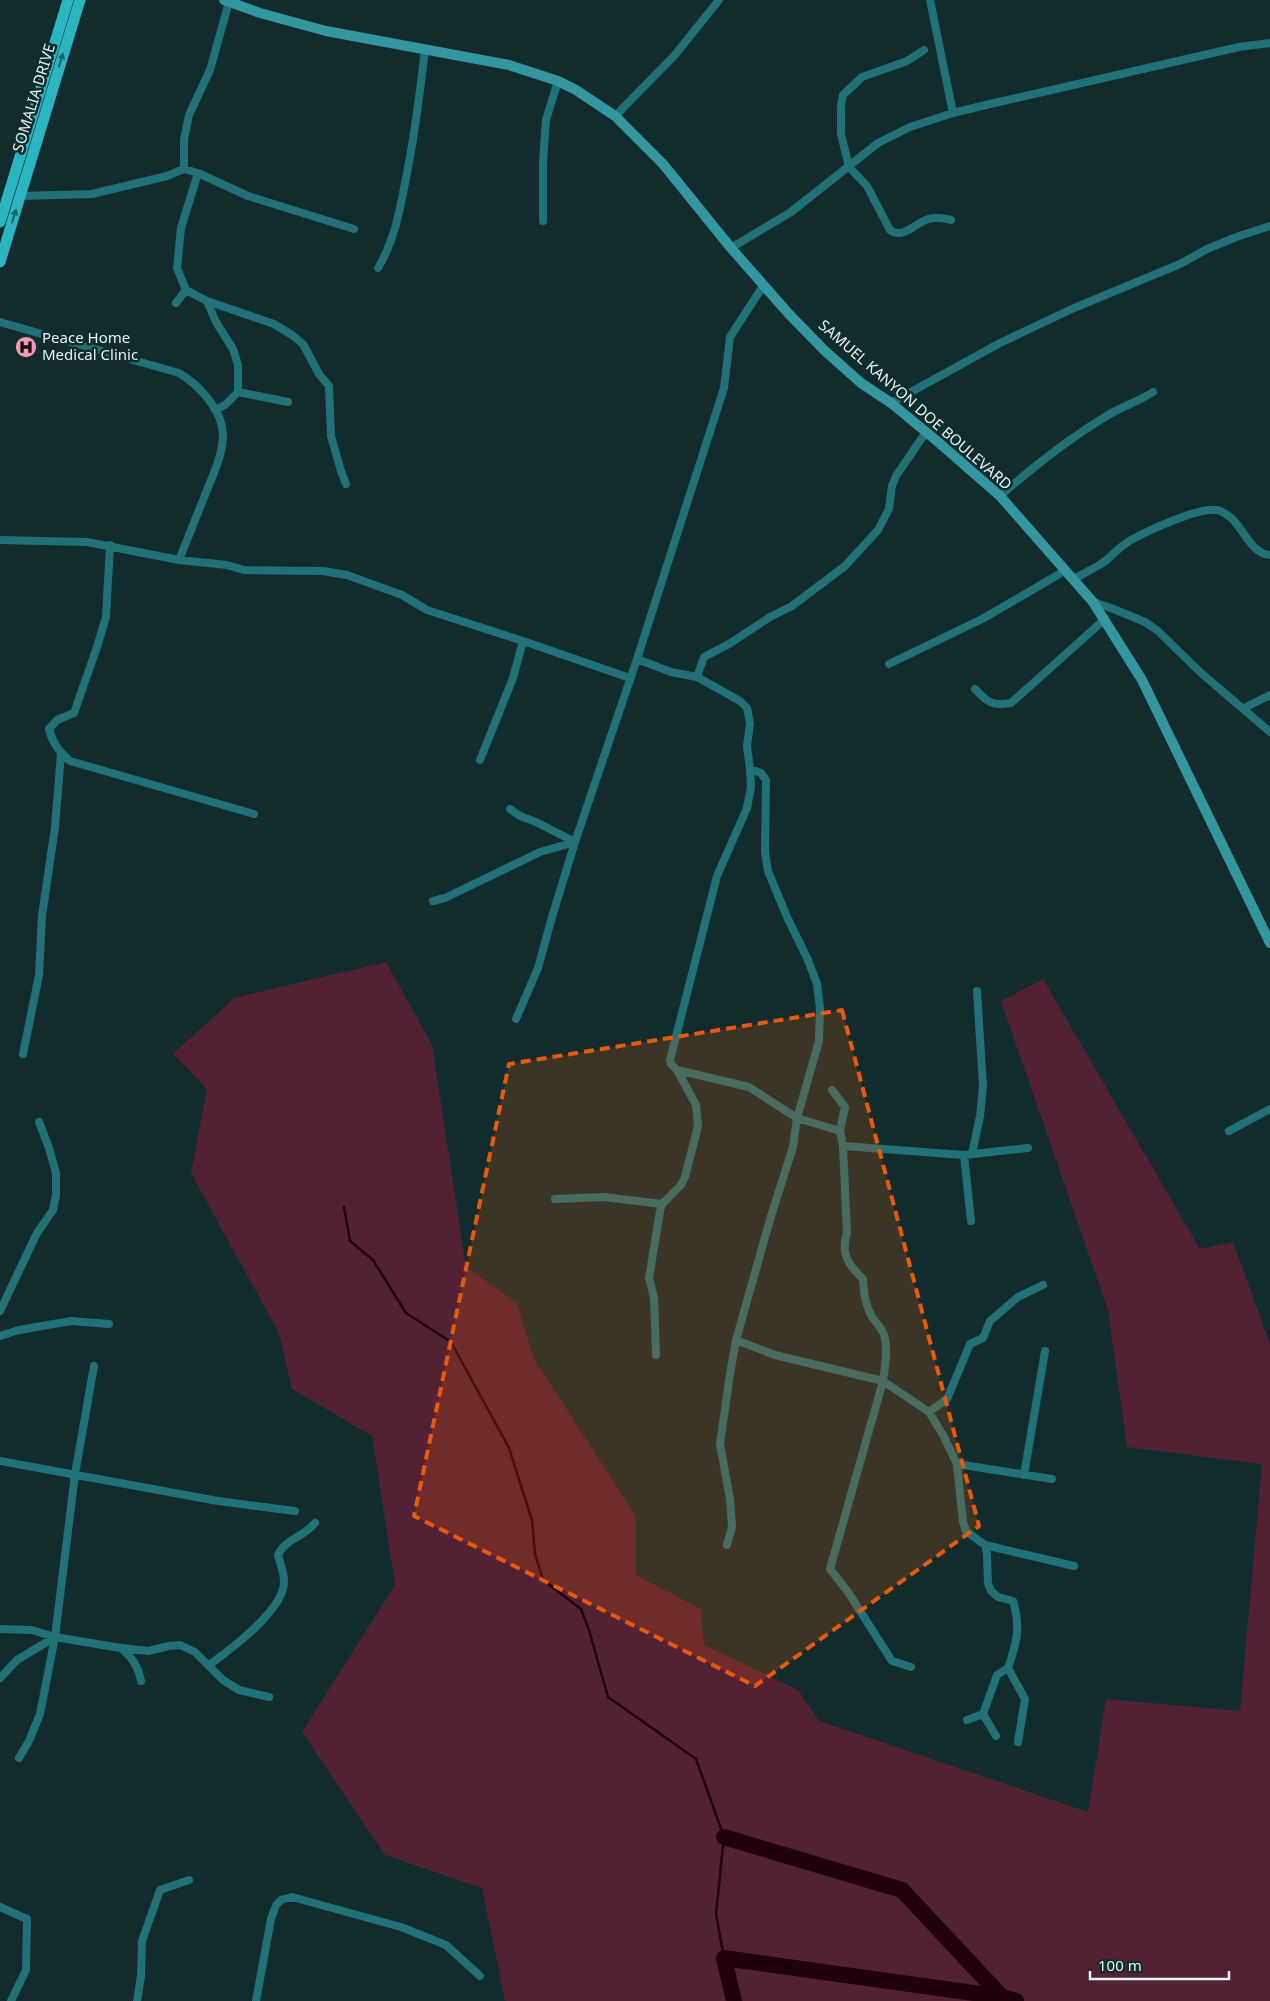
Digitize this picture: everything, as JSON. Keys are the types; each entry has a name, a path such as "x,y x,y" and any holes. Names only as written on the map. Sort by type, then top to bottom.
{"main road":[{"name":"SOMALIA DRIVE","path":"0,222 68,0"},
{"name":"SOMALIA DRIVE","path":"1,255 80,0"}],"street":[{"path":"615,116 674,56 718,0"},
{"path":"930,0 953,113"},
{"path":"184,169 184,140 189,116 210,70 226,1"},
{"name":"SAMUEL KANYON DOE BOULEVARD","path":"226,1 318,30 509,65 558,81 576,90 615,116 663,164 730,248 824,350 861,383 891,403 926,432 1000,496 1093,602 1142,680 1270,943"},
{"path":"730,248 790,212 878,143 894,135 953,113 1230,49 1270,43"},
{"path":"378,268 393,238 401,205 416,128 425,49"},
{"path":"924,50 907,61 862,77 843,95 840,118 841,134 849,167 867,186 890,230 895,234 900,235 922,221 934,218 951,220"},
{"path":"543,221 543,161 546,120 558,81"},
{"path":"20,196 92,194 167,176 184,169 198,173 248,196 354,229"},
{"path":"198,173 180,236 177,268 186,290 207,301 274,324 292,334 302,344 319,374 329,386 332,436 340,471 346,484"},
{"path":"891,403 1000,343 1074,308 1180,264 1207,249 1270,226"},
{"path":"516,1019 538,968 575,842 637,659 724,388 730,337 763,286"},
{"path":"176,303 186,290"},
{"path":"207,301 216,322 233,349 238,365 238,392 225,405 215,410"},
{"path":"0,322 179,373 190,380 215,410 222,427 223,436 216,467 179,560"},
{"path":"238,392 288,402"},
{"path":"1000,496 1040,461 1072,439 1106,416 1153,392"},
{"path":"697,677 704,657 770,617 792,606 845,566 878,530 890,509 892,486 896,476 926,432"},
{"path":"1074,579 1104,562 1119,548 1132,540 1185,516 1206,509 1218,510 1231,518 1251,543 1265,555 1270,555"},
{"path":"0,540 87,542 179,560 227,565 244,570 322,572 346,575 402,594 427,610 630,678"},
{"path":"110,545 107,606 97,647 74,713 57,720 49,729 61,754 70,761 254,814"},
{"path":"889,664 984,618 1066,570"},
{"path":"1093,602 1145,622 1158,631 1200,672 1270,732"},
{"path":"975,689 986,701 998,705 1011,703 1105,619"},
{"path":"480,760 513,678 523,641"},
{"path":"637,659 671,672 697,677 740,701 747,708 750,723 747,746 751,787 747,808 717,876 672,1048 671,1064 677,1070 696,1105 698,1126 685,1177 681,1185 662,1204 649,1278 654,1298 656,1355"},
{"path":"1244,708 1270,695"},
{"path":"23,1054 39,975 42,916 55,827 61,754"},
{"path":"727,1545 732,1527 730,1499 720,1444 736,1340 793,1147 798,1124 797,1118 819,1040 820,1008 817,984 808,960 790,924 768,871 765,852 766,780 761,773 750,768"},
{"path":"510,809 520,816 575,842"},
{"path":"433,901 445,898 540,852 575,842"},
{"path":"971,1221 968,1155 980,1116 983,1086 977,991"},
{"path":"677,1070 749,1087 797,1118 840,1131"},
{"path":"832,1090 845,1107 840,1131 843,1146 847,1233 845,1252 850,1267 863,1279 863,1298 885,1337 886,1352 883,1382 830,1569 856,1604 892,1661 911,1667"},
{"path":"1229,1131 1270,1109"},
{"path":"0,1311 36,1233 53,1210 56,1195 56,1173 39,1122"},
{"path":"843,1146 968,1155 1028,1148"},
{"path":"555,1199 604,1197 662,1204"},
{"path":"929,1412 947,1399 970,1344 983,1338 990,1321 1018,1297 1043,1285"},
{"path":"0,1336 19,1330 71,1321 109,1324"},
{"path":"736,1340 775,1355 883,1382 929,1412 943,1435 956,1464 963,1522 966,1531 985,1545 1074,1566"},
{"path":"1024,1476 1045,1352"},
{"path":"20,1758 40,1714 55,1637 75,1474 94,1366"},
{"path":"0,1461 218,1501 295,1512"},
{"path":"956,1464 1052,1479"},
{"path":"209,1665 228,1652 276,1604 283,1591 284,1581 278,1555 282,1546 310,1530 315,1523"},
{"path":"967,1720 983,1714 997,1675 1008,1668 1019,1631 1013,1600 998,1597 988,1583 985,1545"},
{"path":"0,1629 32,1630 55,1637 148,1651 180,1645 195,1652 223,1680 239,1690 269,1697"},
{"path":"0,1678 17,1660 55,1637"},
{"path":"121,1648 139,1669 141,1681"},
{"path":"1008,1668 1025,1699 1018,1742"},
{"path":"983,1714 996,1736"},
{"path":"137,2001 141,1976 142,1941 160,1890 189,1880"},
{"path":"256,2001 271,1919 276,1905 281,1900 292,1897 401,1927 446,1945 480,1976"},
{"path":"0,1907 27,1919 26,1970 12,2001"}],"highlighted area":[{"path":"842,1010 979,1526 755,1686 414,1516 509,1064"}],"shaded area":[{"path":"386,962 432,1045 466,1267 517,1303 534,1359 636,1516 636,1575 701,1609 704,1645 798,1690 819,1721 1088,1812 1106,1699 1240,1711 1262,1464 1127,1447 1108,1310 1001,1001 1043,979 1200,1249 1233,1242 1270,1344 1270,2001 505,2001 482,1888 385,1855 302,1732 395,1585 372,1436 292,1389 279,1333 191,1173 207,1089 173,1054 234,998"}],"waterway":[{"path":"344,1207 350,1241 373,1260 406,1313 451,1342 509,1448 532,1520 535,1554 543,1580 581,1609 608,1697 696,1759 724,1837 716,1914 724,1958"},
{"path":"724,1837 902,1890 1002,1997"},
{"path":"734,2001 724,1958 1002,1997 1016,2001"}],"place":[{"name":"Peace Home Medical Clinic","path":"26,347"}]}
